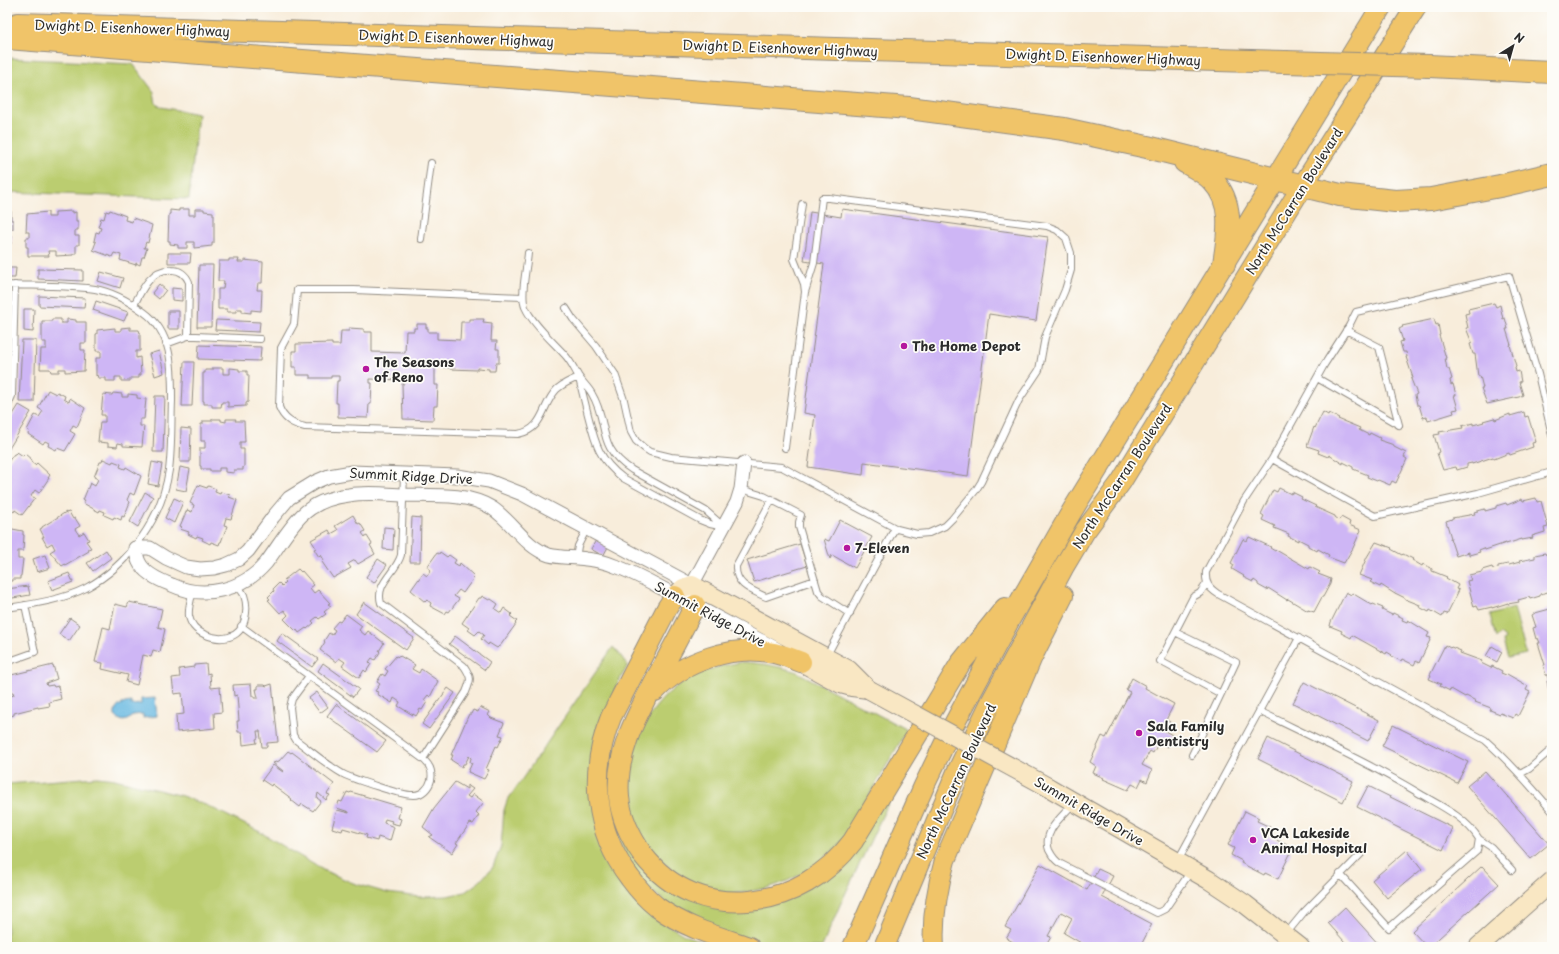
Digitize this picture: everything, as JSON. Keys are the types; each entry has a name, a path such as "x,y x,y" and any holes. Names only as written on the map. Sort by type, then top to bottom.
{"highway":[{"name":"Dwight D. Eisenhower Highway","path":"7,23 1429,66 1552,72"},
{"path":"7,38 902,108 1064,129 1276,178 1340,195 1395,201 1430,200 1552,174"},
{"path":"1146,147 1185,162 1212,180 1222,191 1227,203 1229,224 1224,264"}],"main road":[{"name":"North McCarran Boulevard","path":"854,947 924,786 1010,619 1072,511 1381,7"},
{"name":"North McCarran Boulevard","path":"884,947 957,772 989,706 1063,568 1085,531 1121,482 1303,186 1416,7"},
{"path":"934,947 934,912 937,888 954,836 1032,657 1121,482"},
{"path":"694,605 634,722 626,741 621,762 619,796 621,809 627,828 637,846 649,862 662,875 676,885 692,893 711,899 728,902 745,902 779,895 800,886 832,866 844,854 960,664 1043,561"},
{"path":"675,596 667,608 611,717 605,734 598,769 597,791 599,809 610,844 617,859 626,873 646,897 656,906 703,933 749,947"},
{"path":"634,722 652,694 663,683 687,666 702,660 720,654 758,651 773,653 800,662"}],"street":[{"path":"675,596 683,588 692,585 737,502 741,489 744,463"},
{"name":"Summit Ridge Drive","path":"868,689 841,684 639,576 613,565 597,561 555,556 539,550 522,538 501,516 482,503 470,499 455,497 368,494 340,496 326,500 302,515 264,565 254,574 237,584 214,592 193,591 175,587 164,582 144,569 139,562 135,548 150,548 166,558 186,567 200,569 226,565 239,559 248,551 272,517 289,498 315,482 342,473 457,476 489,481 522,494 849,670 868,689 1048,787 1114,826 1185,865 1245,904 1300,947"},
{"path":"692,585 696,595 694,605"},
{"path":"1478,947 1552,881"}],"lane":[{"path":"421,239 431,163"},
{"path":"566,308 573,319 596,346 615,374 624,400 631,432 636,441 644,448 654,453 671,457 775,465 789,470 895,528 907,533 929,533 945,526 976,490 1019,400 1039,370 1045,337 1065,290 1071,270 1072,253 1066,238 1058,230 1048,226 822,198 814,263 805,292 785,448"},
{"path":"802,204 794,259 804,284 805,292"},
{"path":"528,253 523,297 525,306 528,313 574,366 579,377 594,441 599,452 614,472 623,478 700,520 724,527"},
{"path":"134,305 144,287 152,276 158,271 165,269 176,270 183,273 189,282 188,336"},
{"path":"1552,435 1538,374 1509,276 1356,312 1272,459 1244,501 1206,572 1208,587 1218,594 1485,740 1505,758 1552,811"},
{"path":"7,285 96,289 115,295 134,305 146,313 159,329 170,355 172,373 171,448 164,490 155,514 135,548 115,567 85,588 40,603 7,608"},
{"path":"7,407 12,396 15,285"},
{"path":"523,297 354,290 297,290 294,324 281,348 279,407 281,413 292,423 305,427 518,434 525,433 537,424 552,396 557,390 564,384 579,377"},
{"path":"1317,378 1399,425 1379,347 1346,330"},
{"path":"166,344 188,336 260,339"},
{"path":"579,377 592,392 596,400 606,439 615,456 622,463 706,511 724,527"},
{"path":"1272,459 1375,516 1478,493 1552,472"},
{"path":"404,474 401,555 399,561 380,590 379,596 381,603 464,666 470,675 470,682 466,692 423,759"},
{"path":"741,489 772,499 801,516 798,522 799,527 818,591 822,596 850,614"},
{"path":"772,499 736,566 735,574 738,580 745,586 766,597 815,580"},
{"path":"576,558 578,546 586,528"},
{"path":"826,657 895,528"},
{"path":"1207,583 1200,593 1193,597 1160,661 1221,694"},
{"path":"193,591 189,608 190,618 196,627 205,635 217,638 230,637 240,630 245,620 247,611 243,594 237,584"},
{"path":"7,662 35,652 25,605"},
{"path":"242,626 428,763 431,769 430,783 427,788 419,794 406,795 351,777 342,773 296,740 293,735 290,706 292,699 309,676"},
{"path":"1175,632 1236,662 1192,755"},
{"path":"1075,802 1052,828 1048,838 1048,847 1056,862 1157,913 1165,909 1259,711 1299,638"},
{"path":"1259,711 1390,776 1457,815 1473,829 1479,839 1492,847 1512,870"},
{"path":"1520,774 1529,769 1552,749"},
{"path":"1340,874 1389,928 1477,851 1479,839"},
{"path":"1285,935 1304,912 1364,851"}],"green space":[{"path":"7,58 133,64 154,92 156,104 161,107 198,114 189,199 7,192"},
{"path":"1514,608 1526,654 1508,658 1503,642 1505,638 1500,634 1496,638 1490,615"},
{"path":"613,647 628,665 616,687 599,843 608,863 622,883 668,925 686,936 718,947 7,947 7,784 97,777 115,779 182,796 208,806 260,832 323,870 353,883 387,893 420,897 447,896 465,892 479,882 493,867 501,846 504,810 507,801"},
{"path":"742,662 770,665 797,672 907,730 846,836 828,855 806,871 783,883 757,890 732,893 699,886 685,878 661,860 644,838 634,813 630,785 632,758 641,731 656,707 684,681 700,673 724,665"},
{"path":"904,770 840,905 822,947 770,947 715,930 684,917 638,880 608,816 617,814 681,895 796,894"}],"water":[{"path":"155,698 157,716 143,718 143,714 133,715 129,719 122,721 115,716 117,707 122,704 131,702 131,705 141,704 141,699"}],"building":[{"path":"179,209 189,209 189,215 195,215 195,209 204,209 204,211 213,212 214,243 212,243 212,246 194,248 194,242 187,242 187,248 178,248 178,245 170,244 170,241 168,241 170,210 179,211"},
{"name":"The Home Depot","path":"842,209 1048,237 1036,321 989,314 968,476 864,462 863,475 808,467 815,415 804,413 824,264 804,261 810,212 841,217"},
{"path":"110,210 126,216 125,220 132,222 133,218 152,225 148,243 146,242 144,248 147,248 140,265 120,260 121,255 114,253 112,257 93,250 96,242 94,241 96,232 99,233 101,228 98,227 101,218 104,219 106,211 109,212"},
{"path":"7,211 11,211 13,229 7,229"},
{"path":"72,211 72,213 76,212 76,221 78,221 78,230 75,230 75,236 79,236 79,245 76,245 76,254 56,256 56,251 48,251 49,256 28,256 28,247 26,247 26,238 29,238 29,232 26,232 27,214 48,212 48,217 55,217 55,212"},
{"path":"7,236 12,236 9,254 7,254"},
{"path":"168,253 191,253 190,263 168,263"},
{"path":"229,259 239,259 238,262 244,262 244,260 263,262 262,283 258,283 257,290 262,290 261,311 251,310 251,313 242,312 242,309 236,309 236,312 227,312 227,309 218,309 218,289 223,289 224,281 218,281 219,261 229,261"},
{"path":"199,265 213,265 211,327 197,327"},
{"path":"7,268 16,268 15,278 7,278"},
{"path":"38,269 83,270 83,281 38,279"},
{"path":"101,272 123,278 120,288 98,281"},
{"path":"159,284 166,290 159,299 152,293"},
{"path":"172,288 182,289 182,301 172,300"},
{"path":"39,296 85,298 84,308 39,306"},
{"path":"96,301 128,312 124,321 93,310"},
{"path":"1494,303 1496,307 1500,305 1503,319 1505,318 1508,329 1506,329 1516,366 1516,372 1519,371 1521,382 1519,382 1523,395 1487,404 1481,388 1483,388 1480,376 1478,376 1475,354 1473,354 1470,344 1472,343 1466,328 1468,328 1465,314 1469,313 1468,309"},
{"path":"24,309 34,309 33,332 24,331"},
{"path":"168,311 179,311 179,329 168,329"},
{"path":"52,319 61,319 61,323 67,323 67,319 76,320 76,322 86,322 86,343 81,343 81,350 85,350 84,371 65,372 65,369 59,369 59,372 51,372 50,369 40,369 41,349 46,349 46,342 42,342 42,321 52,321"},
{"name":"The Seasons of Reno","path":"469,319 484,319 483,322 492,323 491,341 497,341 496,349 499,349 499,363 496,363 495,371 477,368 477,370 435,367 435,385 438,385 437,406 434,406 433,420 403,419 402,384 404,384 404,380 370,379 370,383 372,383 371,404 369,404 368,418 338,417 338,403 336,403 337,381 339,381 339,376 331,376 331,378 310,378 310,375 296,375 296,367 292,367 292,351 296,351 296,344 332,343 332,345 340,345 341,331 349,331 349,328 364,329 364,332 372,332 372,352 405,353 406,331 414,331 414,328 417,328 417,324 426,324 428,332 437,332 437,339 460,340 461,322 469,322"},
{"path":"1434,319 1436,325 1438,324 1447,369 1449,369 1452,379 1450,380 1451,385 1453,384 1458,409 1453,410 1454,413 1428,421 1427,417 1423,418 1419,405 1417,405 1415,395 1417,394 1411,379 1413,378 1406,357 1406,352 1403,352 1400,342 1403,341 1399,329 1403,327 1402,326"},
{"path":"216,320 260,322 259,332 215,330"},
{"path":"130,327 130,330 139,330 140,333 140,351 136,351 136,358 140,357 141,375 139,375 139,378 130,378 130,381 121,381 121,377 115,377 115,381 106,381 106,378 98,378 97,375 96,376 96,358 101,358 101,351 96,351 97,330 115,328 115,331 121,331 121,328"},
{"path":"22,340 36,340 34,402 19,402"},
{"path":"199,345 261,347 260,361 198,359"},
{"path":"159,351 164,373 155,376 149,354"},
{"path":"184,362 194,362 192,406 182,406"},
{"path":"213,368 223,368 223,374 230,374 230,368 239,369 239,371 247,371 247,375 249,375 248,402 246,403 246,406 228,407 228,402 222,402 221,407 212,407 212,404 204,404 203,373 205,373 205,370 213,370"},
{"path":"48,390 65,396 64,399 69,402 70,398 85,408 77,427 73,425 70,431 75,434 65,451 57,448 56,450 48,446 49,443 45,441 43,444 28,434 29,431 27,430 35,415 39,417 43,411 38,408"},
{"path":"113,393 122,394 122,397 128,397 128,394 137,395 137,398 146,399 144,419 140,419 140,426 144,426 142,447 123,446 123,444 118,443 117,447 108,446 108,443 98,442 100,422 105,422 105,415 101,415 103,394 112,395"},
{"path":"155,396 165,396 163,452 153,452"},
{"path":"19,405 31,412 7,452 7,424"},
{"path":"1323,412 1328,415 1329,413 1339,418 1338,419 1360,428 1359,430 1369,435 1370,433 1380,438 1379,440 1394,445 1394,447 1406,453 1404,457 1407,459 1396,483 1392,481 1390,485 1367,477 1368,475 1353,469 1353,467 1343,462 1343,464 1329,455 1328,457 1318,453 1319,450 1307,446 1314,427 1315,428"},
{"path":"1524,412 1525,417 1528,416 1536,442 1532,443 1533,447 1510,455 1509,453 1494,459 1493,457 1472,464 1467,464 1467,467 1457,470 1456,467 1443,470 1437,453 1439,452 1434,435 1440,434 1439,432 1463,428 1462,426 1473,423 1473,425 1494,418 1495,420 1510,414 1510,416"},
{"path":"212,419 221,419 221,421 226,422 226,419 244,421 245,442 240,442 240,449 244,449 243,470 234,470 234,473 225,472 225,468 219,468 219,471 201,469 200,448 205,448 205,441 201,441 201,424 203,424 203,421 212,421"},
{"path":"181,428 191,429 190,462 180,462"},
{"path":"17,452 23,456 25,454 32,460 31,462 35,465 37,463 50,475 39,493 35,490 31,496 35,498 22,515 7,507 7,463"},
{"path":"103,459 112,463 113,461 121,464 120,467 125,469 126,467 141,476 134,495 130,493 127,500 130,502 124,517 122,516 121,520 114,517 113,519 104,515 105,512 100,510 99,512 83,503 90,483 95,486 98,479 94,477 100,462 102,462"},
{"path":"152,462 162,464 158,486 148,484"},
{"path":"180,467 190,469 186,491 176,489"},
{"path":"198,485 216,489 215,492 230,495 229,497 237,500 231,519 226,518 224,525 227,526 219,545 211,542 210,544 202,540 203,538 197,536 196,538 188,534 189,532 180,529 187,510 192,512 194,505 190,503"},
{"path":"1279,488 1291,494 1292,492 1302,497 1301,499 1316,506 1315,507 1335,516 1339,520 1341,517 1350,522 1349,525 1361,530 1344,563 1328,557 1329,555 1318,549 1317,551 1298,539 1298,541 1288,536 1289,534 1274,528 1275,526 1262,520 1264,516 1261,514 1273,490 1277,492"},
{"path":"145,492 153,497 138,527 130,522"},
{"path":"174,498 183,502 174,523 165,518"},
{"path":"1536,498 1537,502 1541,501 1548,527 1544,528 1545,532 1532,536 1533,538 1506,543 1485,550 1484,548 1479,550 1480,552 1469,555 1469,552 1456,556 1446,521 1452,518 1475,514 1474,512 1485,509 1485,511 1496,508 1496,506 1506,503 1507,505 1522,499 1523,501"},
{"path":"66,512 69,512 73,519 75,518 80,526 75,529 79,535 84,532 89,540 86,541 91,548 88,549 89,551 62,566 50,552 55,549 52,543 47,546 40,529"},
{"path":"353,515 358,524 360,523 365,531 362,533 365,537 367,536 372,544 370,545 375,554 358,564 355,560 348,564 351,568 333,578 322,562 324,560 321,555 319,557 314,549 316,548 311,540 329,530 331,534 338,530 335,526"},
{"path":"412,517 421,518 420,562 410,562"},
{"name":"7-Eleven","path":"840,520 872,537 855,568 832,555 830,559 824,539 829,541"},
{"path":"384,527 394,528 393,550 383,549"},
{"path":"7,528 23,531 24,535 23,551 18,551 18,559 23,559 21,576 20,579 12,579 12,581 7,581"},
{"path":"1249,537 1271,547 1270,548 1275,551 1276,550 1309,569 1310,567 1320,572 1318,574 1331,579 1330,584 1314,612 1308,611 1268,588 1267,590 1258,585 1258,583 1254,580 1253,582 1243,577 1244,576 1232,569 1234,565 1231,563 1243,539 1247,541"},
{"path":"596,540 608,547 603,556 591,549"},
{"path":"1376,542 1392,548 1391,549 1413,559 1412,560 1422,566 1423,564 1432,569 1432,571 1447,577 1446,578 1458,585 1456,589 1459,590 1447,614 1444,613 1442,617 1430,610 1429,612 1419,607 1420,605 1395,594 1381,585 1380,587 1370,582 1372,580 1359,575"},
{"path":"800,544 807,566 754,582 747,560"},
{"path":"106,550 111,558 93,571 87,563"},
{"path":"440,552 447,557 449,555 456,560 454,563 459,566 460,563 474,576 463,593 459,590 454,596 459,599 449,612 447,611 445,614 430,606 431,603 427,600 425,602 411,590 423,573 427,576 431,570 427,567 437,553 439,554"},
{"path":"1545,553 1546,555 1552,553 1552,591 1540,594 1540,596 1530,599 1529,597 1518,600 1519,602 1508,603 1492,608 1479,610 1477,606 1474,607 1467,581 1471,580 1469,575 1482,572 1482,570 1492,567 1493,569 1498,568 1498,566 1509,565 1520,562 1519,561 1535,558 1535,555"},
{"path":"45,555 50,568 37,572 33,559"},
{"path":"378,559 387,565 374,583 366,577"},
{"path":"298,569 301,572 302,571 314,585 310,588 314,593 318,590 331,606 324,612 326,614 319,619 317,617 312,621 314,623 299,633 284,619 288,615 284,610 280,613 268,600 270,599 268,597 274,591 273,589 279,583 282,586 286,582 284,580"},
{"path":"69,573 73,582 52,590 48,581"},
{"path":"28,586 30,595 7,599 7,589"},
{"path":"1346,592 1351,595 1352,593 1372,605 1373,604 1383,608 1382,610 1392,615 1393,613 1403,618 1402,620 1407,622 1408,620 1429,633 1427,637 1431,638 1419,663 1416,661 1414,665 1402,659 1401,661 1391,656 1392,655 1387,652 1386,654 1352,635 1351,638 1341,633 1342,631 1330,626"},
{"path":"482,596 489,600 491,599 498,604 495,609 501,613 504,608 512,614 510,616 517,621 500,646 497,648 489,643 488,645 481,639 484,635 479,631 475,635 462,623 479,598"},
{"path":"129,602 162,609 158,627 165,629 160,652 153,650 151,657 143,655 137,685 126,682 128,675 102,669 103,663 95,662 103,627 110,629 115,604 127,607"},
{"path":"364,602 414,638 406,650 356,614"},
{"path":"1552,609 1552,691 1549,692 1547,681 1549,681 1543,665 1545,665 1538,643 1540,643 1538,638 1536,639 1533,628 1536,627 1532,615"},
{"path":"346,614 362,626 359,630 365,635 368,631 384,643 375,660 372,658 369,662 371,664 366,672 364,670 359,678 342,666 345,662 339,658 336,662 320,650 329,633 332,635 335,630 332,628 338,621 340,622"},
{"path":"70,618 80,625 69,641 59,634"},
{"path":"282,633 318,659 312,667 277,641"},
{"path":"455,636 490,662 485,670 449,644"},
{"path":"1445,645 1461,651 1460,653 1482,661 1481,663 1491,668 1492,666 1502,671 1501,673 1507,674 1528,686 1526,690 1530,692 1518,716 1515,714 1513,718 1490,710 1491,708 1475,702 1476,701 1451,689 1450,691 1440,686 1441,684 1429,679"},
{"path":"1492,646 1502,652 1497,662 1486,656"},
{"path":"396,656 400,656 415,665 412,669 419,673 421,669 438,681 430,697 428,695 424,700 427,702 422,710 420,709 416,716 398,706 400,702 394,698 392,703 377,694 378,692 375,691 380,684 377,682 382,674 385,676 388,671 385,669"},
{"path":"323,663 359,689 353,697 318,671"},
{"path":"206,664 207,674 210,673 211,688 220,687 222,712 214,713 215,728 177,732 176,715 184,714 182,693 174,694 172,678 180,677 179,669 194,667 194,665"},
{"path":"53,665 57,679 46,683 47,686 58,686 61,699 49,702 50,706 38,707 14,713 14,715 7,717 7,697 14,695 13,692 7,694 7,676"},
{"name":"Sala Family Dentistry","path":"1132,678 1146,686 1145,688 1174,704 1166,720 1170,722 1165,731 1174,736 1168,747 1159,742 1153,753 1150,751 1142,765 1152,770 1147,782 1142,779 1138,787 1132,784 1128,790 1093,773 1096,766 1090,762 1102,736 1106,738 1130,692 1126,690"},
{"path":"1304,682 1379,720 1368,741 1293,703"},
{"path":"251,684 252,696 254,696 254,698 258,698 256,689 258,689 258,685 266,686 272,684 278,742 267,743 267,747 262,747 260,731 257,731 257,743 243,745 242,732 238,732 237,721 239,721 237,695 234,696 233,685"},
{"path":"448,688 455,693 429,729 422,724"},
{"path":"317,692 328,707 320,713 309,698"},
{"path":"336,704 386,741 377,752 327,716"},
{"path":"480,707 490,712 488,715 491,718 504,723 499,735 503,736 498,747 496,746 486,769 489,770 484,779 468,772 472,763 470,762 471,758 469,756 462,767 451,760 453,755 451,755 469,714 471,714 473,710 478,712"},
{"path":"1393,725 1468,762 1457,783 1382,746"},
{"path":"1268,738 1353,781 1343,802 1258,759"},
{"path":"288,751 291,753 292,752 334,784 327,794 330,795 326,800 318,793 317,798 321,801 313,811 302,804 300,807 272,784 271,786 262,780 273,765 283,772 273,763 279,761"},
{"path":"1485,771 1549,844 1531,859 1467,786"},
{"path":"455,782 467,789 467,785 473,789 467,796 470,798 473,794 484,802 476,812 479,815 473,824 470,823 456,843 458,844 452,853 429,837 433,835 423,827 434,808"},
{"path":"1368,786 1453,828 1443,850 1357,807"},
{"path":"347,792 401,807 398,818 401,819 399,825 391,823 392,821 385,819 384,823 394,827 390,841 378,837 377,841 366,838 367,835 343,828 342,831 332,828 337,810 349,813 337,808 339,801 342,802"},
{"name":"VCA Lakeside Animal Hospital","path":"1245,811 1259,818 1257,821 1270,827 1266,835 1289,846 1287,850 1291,852 1278,879 1265,873 1264,875 1241,863 1242,861 1231,855 1234,848 1228,845"},
{"path":"1407,850 1422,869 1387,898 1372,880"},
{"path":"1040,864 1087,890 1098,869 1113,876 1102,897 1152,924 1140,947 1088,947 1064,933 1072,918 1061,912 1048,936 1051,937 1045,947 1011,947 1013,942 1006,938 1011,930 1005,927"},
{"path":"1482,866 1499,884 1429,947 1427,947 1412,931"},
{"path":"1345,907 1381,947 1349,947 1328,923"}],"place":[{"name":"The Home Depot","path":"904,346"},
{"name":"The Seasons of Reno","path":"366,369"},
{"name":"7-Eleven","path":"847,548"},
{"name":"Sala Family Dentistry","path":"1139,733"},
{"name":"VCA Lakeside Animal Hospital","path":"1253,840"}]}
